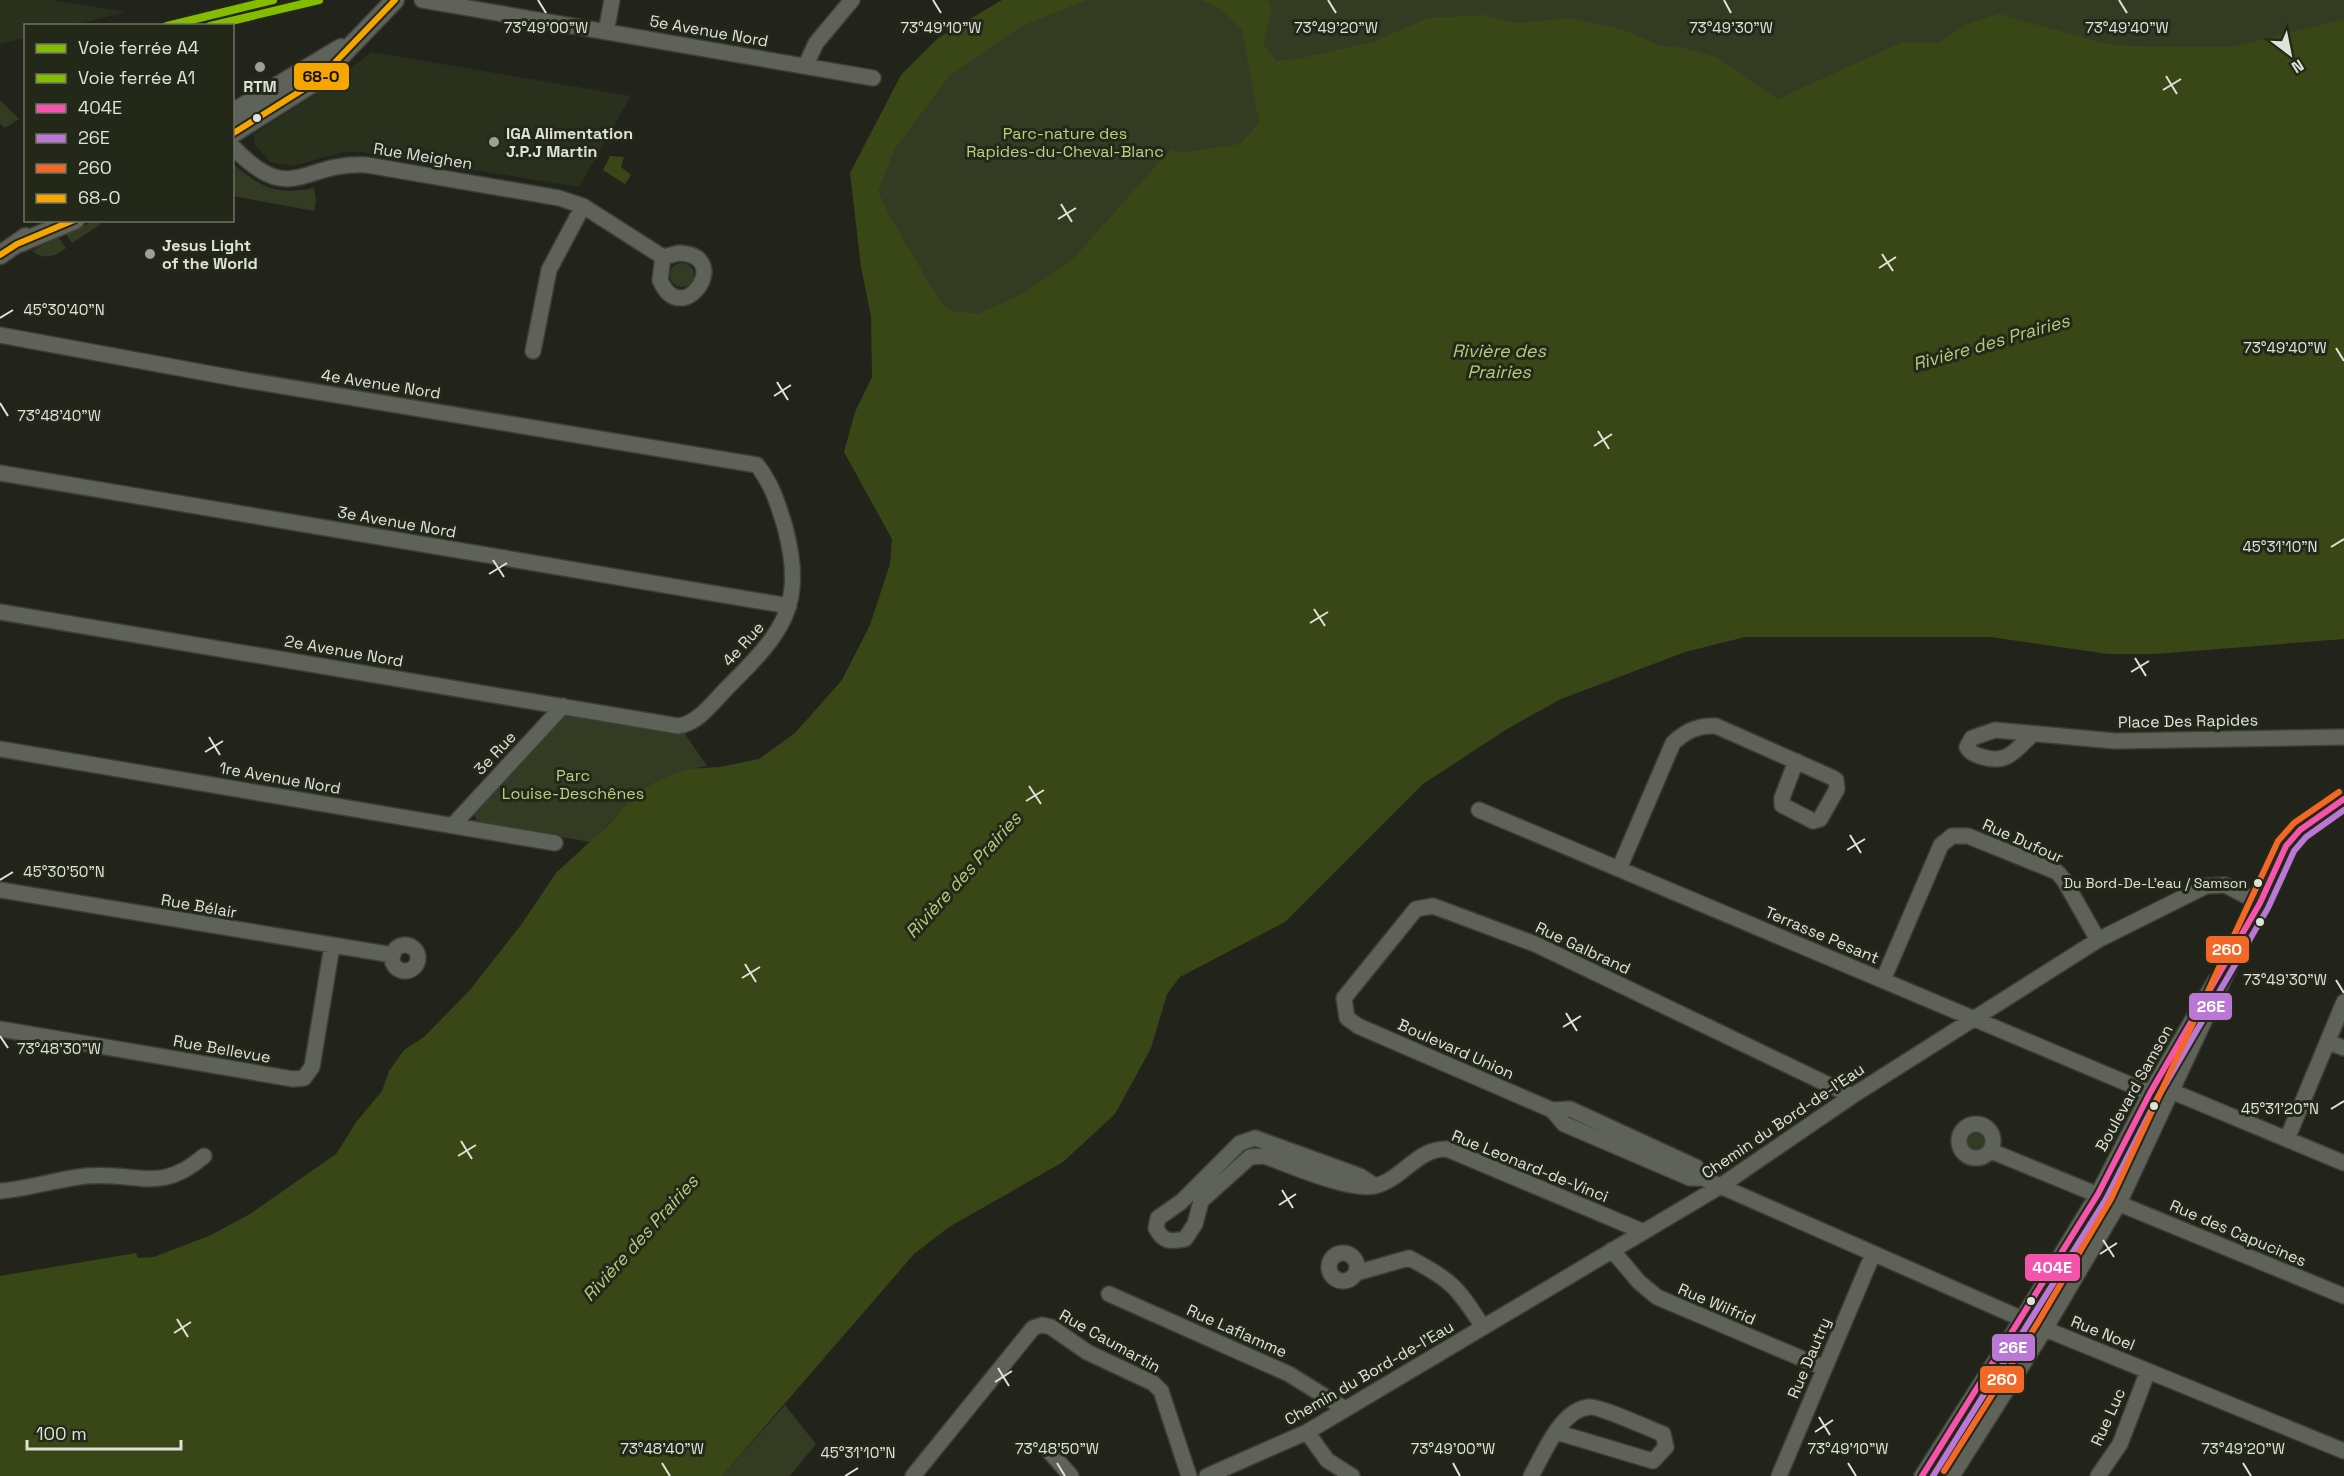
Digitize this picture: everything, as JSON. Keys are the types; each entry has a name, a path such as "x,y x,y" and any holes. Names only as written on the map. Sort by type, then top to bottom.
{"main road":[{"path":"234,133 318,80 395,0"},
{"path":"234,111 309,68 369,28"},
{"path":"0,255 44,222"},
{"path":"17,244 70,222"}],"street":[{"name":"5e Avenue Nord","path":"422,0 873,78"},
{"path":"606,32 612,0"},
{"path":"806,65 816,43 852,0"},
{"name":"Rue Meighen","path":"234,148 258,171 278,179 298,178 347,166 367,165 559,198 582,206 663,257"},
{"path":"533,351 549,270 582,206"},
{"name":"4e Avenue Nord","path":"0,335 250,381 757,465"},
{"name":"4e Rue","path":"682,725 696,718 770,644 789,606 793,589 793,558 770,481 757,465"},
{"name":"3e Avenue Nord","path":"0,473 789,606"},
{"name":"2e Avenue Nord","path":"0,612 682,725"},
{"name":"3e Rue","path":"453,825 563,706"},
{"path":"1618,869 1673,743 1685,732 1705,725 1716,726 1796,761"},
{"name":"Place Des Rapides","path":"2033,734 2115,741 2344,737"},
{"name":"1re Avenue Nord","path":"0,749 555,843"},
{"path":"2260,903 2286,846 2300,830 2344,800"},
{"name":"Terrasse Pesant","path":"1479,810 2150,1093"},
{"name":"Rue Dufour","path":"1883,980 1941,845 1952,836 1968,836 2057,872 2064,880 2098,940"},
{"name":"Chemin du Bord-de-l'Eau","path":"1207,1476 1307,1432 1719,1187 1852,1096 2098,940 2206,886 2225,885 2260,903"},
{"name":"Rue Bélair","path":"0,890 393,955"},
{"name":"Boulevard Samson","path":"1952,1476 2046,1329 2119,1203 2260,903"},
{"name":"Boulevard Samson","path":"1922,1476 2098,1194 2150,1093 2260,903"},
{"name":"Rue Galbrand","path":"1347,1018 1344,998 1416,909 1433,906 1535,945 1852,1096"},
{"name":"Rue Bellevue","path":"0,1029 293,1079 304,1078 312,1067 332,946"},
{"path":"2287,1139 2344,1002"},
{"name":"Boulevard Union","path":"1347,1018 1358,1026 1552,1110 1564,1124 1690,1179 1702,1178 1719,1187"},
{"path":"2328,1042 2344,1048"},
{"path":"2171,1091 2344,1163"},
{"path":"1255,1138 1360,1176 1375,1186 1356,1187 1264,1156 1250,1157 1201,1201 1195,1224 1185,1239 1170,1242 1160,1237 1156,1228 1158,1218 1181,1202 1245,1140 1255,1138"},
{"path":"1245,1140 1250,1157"},
{"name":"Rue Leonard-de-Vinci","path":"1375,1186 1390,1179 1426,1153 1436,1148 1447,1149 1644,1232"},
{"name":"Rue des Capucines","path":"1991,1151 2344,1296"},
{"path":"0,1191 87,1176 159,1179 182,1173 204,1156"},
{"name":"Rue Noel","path":"1719,1187 2022,1319 2344,1451"},
{"name":"Rue Wilfrid","path":"1612,1250 1639,1282 1657,1297 1824,1368"},
{"name":"Rue Dautry","path":"1779,1476 1873,1254"},
{"path":"1356,1273 1409,1258 1443,1275 1460,1292 1483,1327"},
{"name":"Rue Laflamme","path":"1110,1294 1289,1374 1345,1409"},
{"name":"Rue Caumartin","path":"913,1476 1033,1328 1042,1325 1051,1328 1087,1352 1153,1383 1161,1391 1189,1476"},
{"name":"Rue Luc","path":"2098,1476 2120,1444 2148,1371"},
{"path":"1531,1476 1556,1432 1574,1412 1590,1406 1663,1434 1666,1448 1653,1461 1556,1432"},
{"path":"1307,1432 1327,1460 1352,1476"},
{"path":"1048,1450 1071,1476"}],"shaded area":[{"path":"0,0 53,0 126,12 78,24 24,24 24,38 0,44"},
{"path":"371,52 631,96 579,187 362,152 344,152 292,166 270,162 255,144 253,135 330,85"}],"green space":[{"name":"Parc-nature des Rapides-du-Cheval-Blanc","path":"1033,0 2344,0 2344,90 963,382 865,164 924,76"},
{"path":"0,100 19,119 5,128 0,124"},
{"path":"234,165 270,188 289,191 314,188 316,201 314,211 234,196"},
{"path":"92,222 101,224 72,243 66,234"},
{"path":"58,237 66,248 58,254 40,256 32,251"},
{"path":"682,263 691,266 694,275 691,284 682,287 673,284 670,275 673,266"},
{"name":"Parc Louise-Deschênes","path":"567,714 683,731 707,766 687,770 655,784 629,804 590,842 477,822 474,813"},
{"path":"1976,1124 1988,1129 1993,1141 1988,1153 1976,1158 1964,1153 1959,1141 1964,1129"},
{"path":"785,1405 816,1444 790,1476 722,1476"}],"water":[{"name":"Rivière des Prairies","path":"1002,0 1087,0 1024,25 949,76 894,150 878,191 891,219 943,306 953,311 977,314 1022,294 1074,258 1171,149 1182,153 1240,144 1259,123 1242,30 1221,9 1201,0 1268,0 1272,9 1263,45 1277,61 1297,59 1373,42 1428,18 1484,15 1515,23 1570,18 1621,29 1661,46 1685,48 1718,58 1778,99 1902,42 1938,43 1967,24 1999,14 2099,42 2124,46 2232,47 2344,19 2344,639 2155,654 2108,654 1990,637 1745,637 1685,652 1561,699 1507,729 1423,784 1285,922 1180,977 1167,994 1151,1048 1115,1114 1063,1162 949,1227 914,1254 722,1476 0,1476 0,1276 136,1253 138,1258 154,1257 211,1235 250,1214 336,1154 357,1121 382,1091 389,1071 404,1050 424,1037 470,990 521,925 556,873 608,825 638,793 657,781 687,769 720,767 759,759 795,733 842,680 870,625 890,564 892,539 844,452 855,412 872,377 871,316 861,267 850,173 901,75 938,38"},
{"path":"610,156 624,157 621,167 631,175 625,184 603,170"}],"rail line":[{"name":"A1","path":"175,24 273,0"},
{"name":"A4","path":"218,24 319,0"}],"transit line":[{"name":"68-O","path":"234,133 318,80 395,0"},
{"name":"68-O","path":"0,255 17,244 69,222"},
{"name":"26O","path":"1944,1471 2037,1324 2111,1199 2278,841 2294,823 2339,792"},
{"name":"404E","path":"1922,1476 2098,1194 2150,1093 2260,903 2286,846 2300,830 2344,799"},
{"name":"26E","path":"1933,1476 2106,1199 2158,1097 2268,908 2294,851 2306,837 2344,810"}],"place":[{"name":"RTM","path":"260,67"},
{"name":"IGA Alimentation J.P.J Martin","path":"494,142"},
{"name":"Jesus Light of the World","path":"150,254"},
{"name":"Du Bord-De-L'eau / Samson","path":"2258,883"}]}
